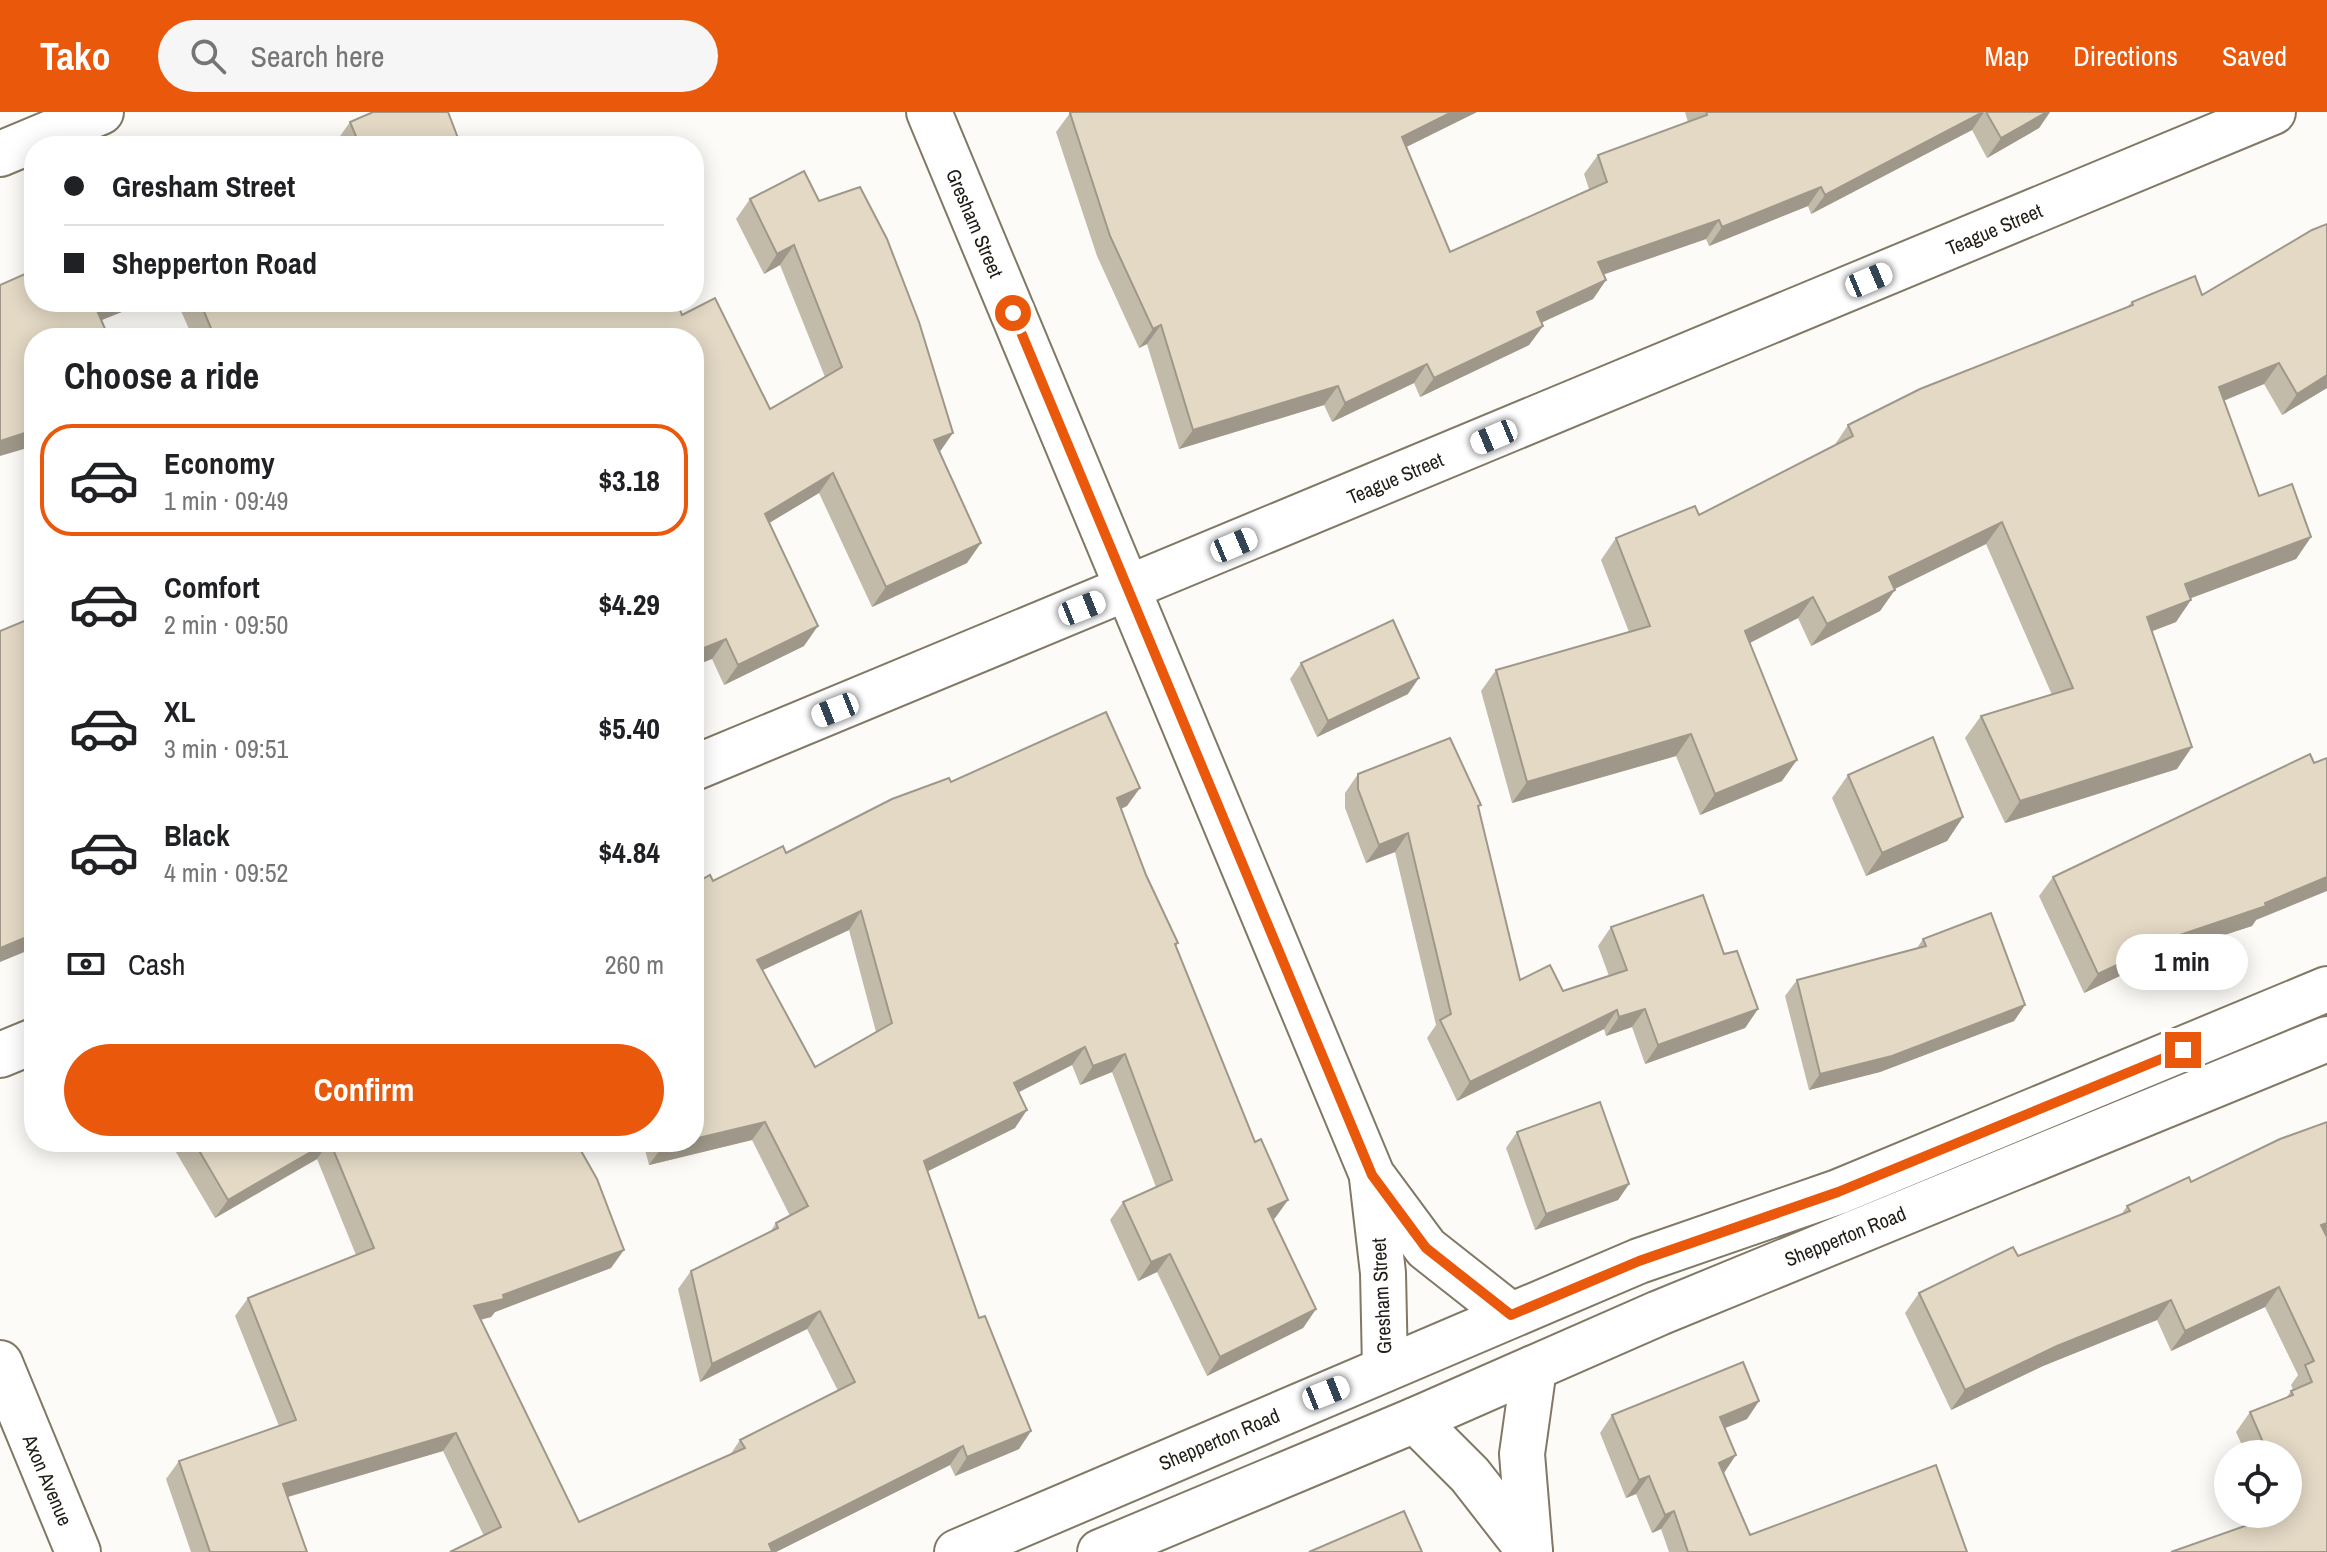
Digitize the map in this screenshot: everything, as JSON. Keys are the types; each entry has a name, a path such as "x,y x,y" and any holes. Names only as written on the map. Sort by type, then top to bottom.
{"main road":[{"path":"43,136 101,112"},
{"name":"Gresham Street","path":"929,112 1372,1175 1426,1248 1511,1315"},
{"name":"Teague Street","path":"704,764 2273,112"},
{"path":"0,154 24,144"},
{"name":"Shepperton Road","path":"957,1552 1639,1261 1881,1174 2327,989"},
{"name":"Shepperton Road","path":"1100,1552 1415,1420 1673,1307 2327,1039"},
{"path":"0,1055 24,1045"},
{"name":"Gresham Street","path":"1372,1175 1383,1273 1385,1368"},
{"name":"Axon Avenue","path":"0,1363 78,1552"},
{"path":"1530,1551 1522,1454 1534,1368"},
{"path":"1415,1420 1470,1475 1530,1551"}],"building":[{"path":"373,112 448,112 457,136 356,136 350,122"},
{"path":"1072,112 1452,112 1402,137 1450,252 1607,182 1598,155 1707,115 1706,112 1983,112 1825,195 1821,187 1722,227 1719,220 1598,262 1606,280 1537,312 1543,326 1434,378 1427,364 1345,403 1338,386 1193,430 1161,325 1153,329 1110,236"},
{"path":"1986,112 2047,112 2001,138"},
{"path":"804,171 819,201 860,187 887,239 919,322 953,433 934,440 981,543 886,587 833,473 765,514 818,626 738,665 726,639 704,648 704,328 211,328 204,312 681,312 682,315 704,312 704,304 715,298 770,409 842,367 794,245 777,254 750,199"},
{"path":"2327,224 2327,375 2297,394 2279,363 2219,387 2259,496 2292,484 2311,537 2185,584 2191,600 2147,617 2192,747 2020,801 1981,716 2073,688 2002,522 1889,577 1895,590 1827,624 1813,597 1745,631 1797,760 1715,794 1691,734 1527,782 1496,670 1650,626 1616,538 1695,506 1699,515 1853,436 1848,425 1920,389 2133,305 2132,302 2195,276 2202,295"},
{"path":"24,274 24,312 98,312 105,328 24,328 24,433 0,441 0,285"},
{"path":"1393,620 1419,678 1328,721 1301,663"},
{"path":"24,621 24,938 0,948 0,631"},
{"path":"1106,712 1140,788 1117,798 1146,875 1178,943 1175,944 1255,1142 1261,1139 1288,1200 1268,1209 1316,1309 1220,1357 1170,1254 1151,1262 1123,1202 1172,1180 1125,1054 1093,1066 1085,1047 1014,1083 1027,1110 924,1161 979,1318 985,1316 1031,1431 967,1457 963,1446 769,1544 771,1552 450,1552 501,1527 456,1433 283,1484 307,1552 210,1552 179,1461 296,1420 248,1298 374,1248 334,1152 582,1152 597,1179 624,1250 503,1295 504,1299 474,1306 579,1522 745,1448 740,1440 855,1382 820,1311 712,1364 691,1271 778,1228 776,1223 808,1206 765,1122 704,1137 704,878 710,875 713,881 783,846 786,853 892,799 949,778 951,782","holes":["861,911 892,1023 815,1067 757,960"]},
{"path":"1933,737 1963,817 1882,853 1848,775"},
{"path":"1450,738 1481,805 1478,806 1520,980 1550,965 1563,991 1627,970 1611,927 1703,895 1724,954 1737,951 1758,1009 1658,1045 1645,1009 1619,1017 1617,1010 1470,1082 1440,1020 1451,1014 1408,833 1379,845 1358,789 1358,774"},
{"path":"2310,754 2314,763 2327,758 2327,877 2265,903 2266,906 2180,935 2098,974 2053,877"},
{"path":"1991,913 2025,1005 1892,1056 1820,1074 1797,980 1926,946 1923,939"},
{"path":"1600,1102 1629,1184 1546,1214 1517,1132"},
{"path":"2327,1122 2327,1223 2321,1225 2327,1237 2327,1552 2171,1552 2239,1528 2302,1528 2302,1440 2262,1440 2250,1412 2293,1395 2291,1391 2312,1382 2305,1365 2314,1361 2279,1287 2185,1331 2171,1300 2057,1346 1965,1390 1919,1293 2013,1247 2018,1256 2130,1211 2127,1206 2189,1177 2191,1182 2280,1139"},
{"path":"200,1152 311,1152 228,1200"},
{"path":"1743,1362 1759,1401 1720,1417 1736,1455 1719,1463 1750,1535 1936,1465 1967,1552 1688,1552 1674,1511 1665,1515 1649,1476 1639,1480 1612,1415"},
{"path":"1404,1511 1422,1552 1309,1552"}],"route":[{"path":"1013,313 1372,1175 1426,1248 1511,1315 1639,1261 1838,1192 2183,1050"}]}
